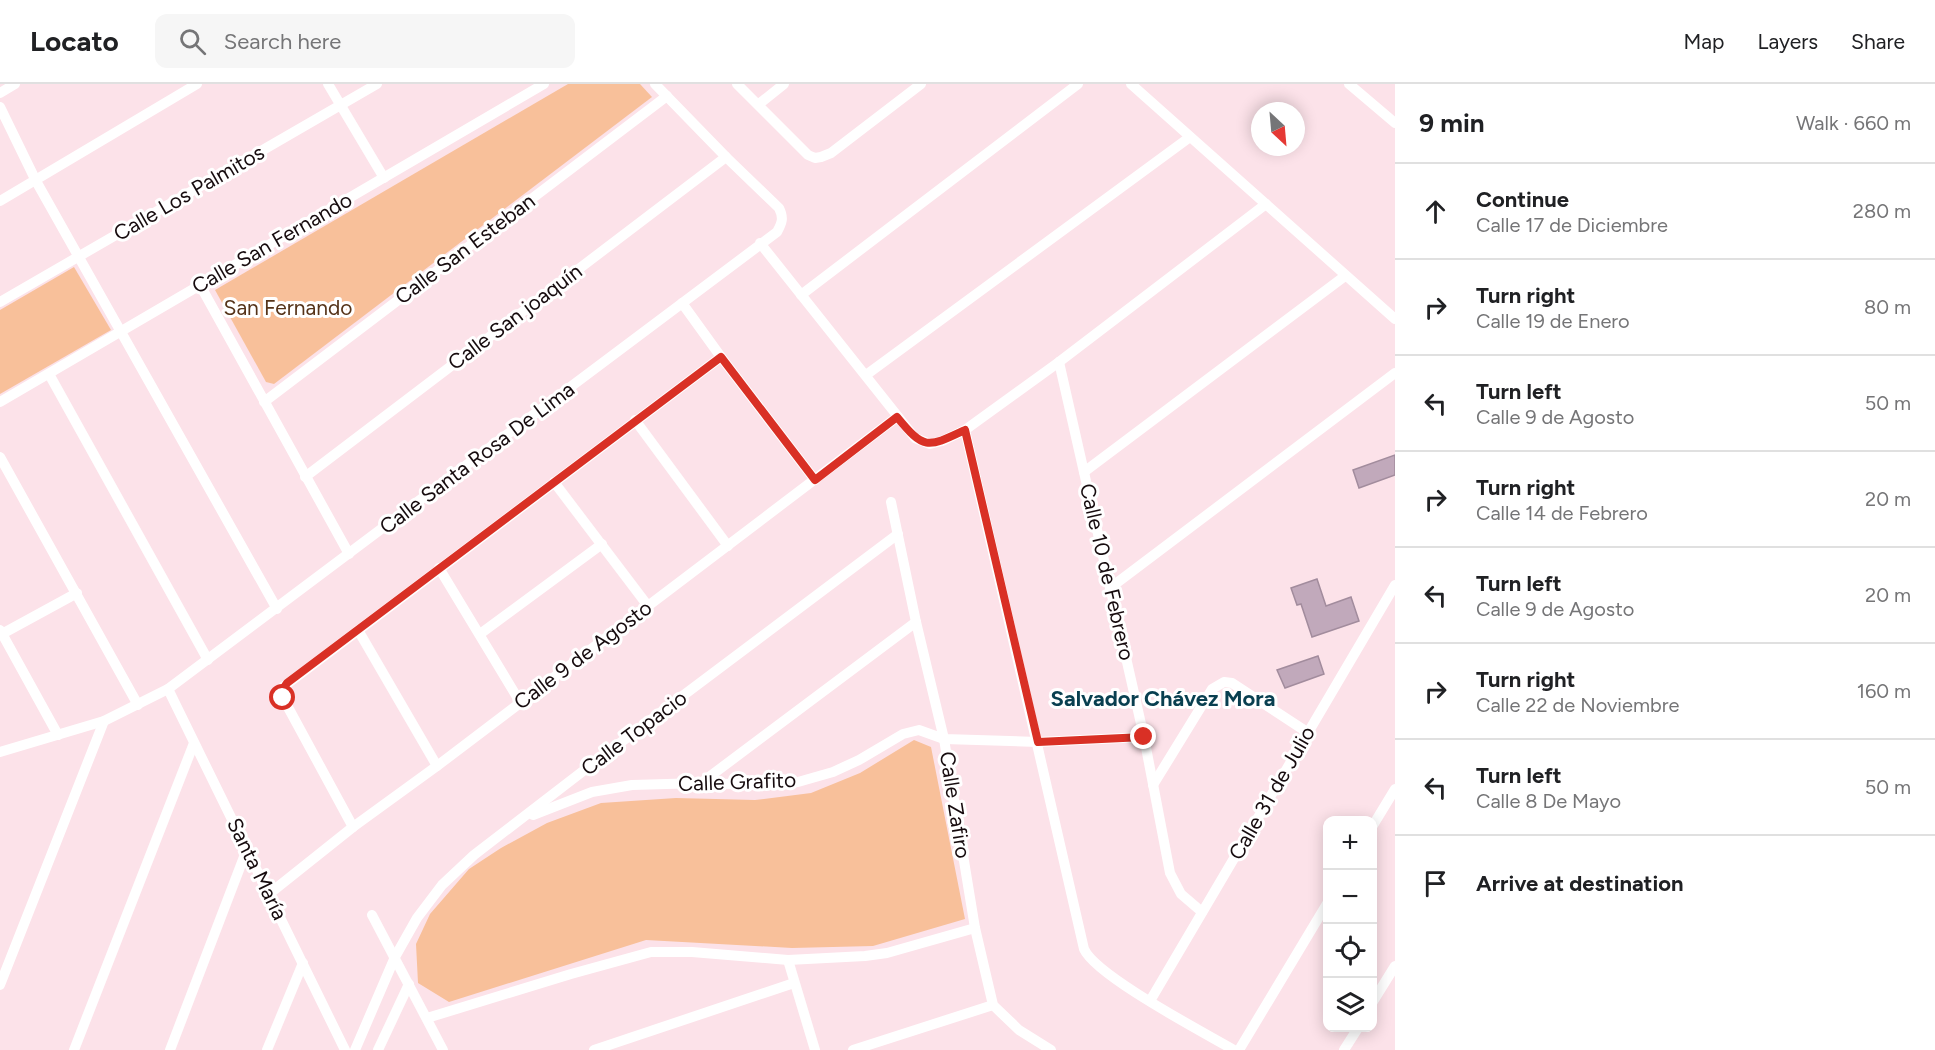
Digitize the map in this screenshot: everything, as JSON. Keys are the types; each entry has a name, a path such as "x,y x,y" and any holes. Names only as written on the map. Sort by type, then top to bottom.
{"street":[{"path":"0,93 15,84"},
{"path":"0,201 197,84"},
{"path":"328,84 384,178"},
{"name":"Calle Los Palmitos","path":"0,302 377,84"},
{"name":"Calle San Fernando","path":"0,402 544,84"},
{"path":"655,84 726,157"},
{"path":"737,84 808,154 821,157 831,153 921,84"},
{"path":"759,104 784,84"},
{"path":"801,295 1078,84"},
{"path":"1131,84 1395,319"},
{"path":"1349,84 1395,123"},
{"name":"Calle San Esteban","path":"264,402 667,96"},
{"path":"0,107 36,181 277,609"},
{"path":"866,375 1190,137"},
{"name":"Calle Santa Rosa De Lima","path":"0,752 104,721 168,689 777,232 782,223 779,208 726,157"},
{"name":"Calle San joaquín","path":"305,477 726,157"},
{"path":"760,243 897,417 915,438 930,444 965,430 1059,362 1266,204"},
{"path":"1084,472 1345,276"},
{"path":"200,285 349,554"},
{"path":"682,303 815,480"},
{"path":"353,827 281,692 287,683 721,357"},
{"name":"Calle 10 de Febrero","path":"1059,362 1144,737 1170,873 1181,894 1202,912"},
{"path":"1110,588 1395,373"},
{"path":"49,374 208,660"},
{"name":"Calle 9 de Agosto","path":"269,894 353,827 437,766 897,417"},
{"path":"635,420 728,546"},
{"path":"965,430 1084,949 1092,962 1150,1001 1234,1050"},
{"path":"0,457 138,705"},
{"path":"554,482 648,606"},
{"name":"Calle Zafiro","path":"891,502 944,739 975,928 993,1005"},
{"name":"Calle Topacio","path":"355,1050 395,957 417,918 442,885 474,855 600,758 898,534"},
{"path":"480,634 602,544"},
{"path":"439,568 520,702"},
{"name":"Calle 31 de Julio","path":"1150,1001 1395,585"},
{"path":"58,735 1,633 77,593"},
{"path":"701,783 916,622"},
{"path":"358,630 437,766"},
{"path":"1153,785 1212,689 1224,682 1232,683 1307,732"},
{"name":"Santa María","path":"168,689 345,1050"},
{"path":"0,985 104,721"},
{"name":"Calle Grafito","path":"522,819 592,792 632,785 701,783 764,785 798,782 851,764 912,731 926,731 944,739 1038,742 1144,737"},
{"path":"74,1050 194,742"},
{"path":"1377,819 1395,789"},
{"path":"170,1050 247,849"},
{"path":"1239,1050 1323,910"},
{"path":"372,915 443,1050"},
{"path":"428,1018 651,952 692,952 788,960 865,956 887,953 975,928"},
{"path":"788,960 815,1050"},
{"path":"267,1050 303,963"},
{"path":"1377,995 1395,966"},
{"path":"594,1050 794,983"},
{"path":"378,1050 409,984"},
{"path":"853,1050 993,1005 1019,1030 1051,1050"},
{"path":"1344,1050 1355,1032"}],"green space":[{"name":"San Fernando","path":"568,84 640,84 652,97 274,384 266,382 215,290"},
{"path":"74,267 111,330 0,394 0,310"},
{"path":"914,740 931,747 965,919 873,946 792,948 646,940 449,1002 418,983 416,944 430,914 469,869 501,848 547,823 601,803 676,798 755,800 811,793 860,773"}],"building":[{"path":"1395,455 1395,475 1359,488 1353,470"},
{"path":"1317,579 1326,606 1351,597 1359,621 1312,637 1301,604 1297,605 1291,588"},
{"path":"1318,656 1324,674 1285,688 1277,670"}],"district":[{"name":"Salvador Chávez Mora","path":"1163,698"}],"route":[{"path":"283,698 281,692 287,683 721,357 815,480 897,417 915,438 930,444 965,430 1038,742 1144,737"}]}
